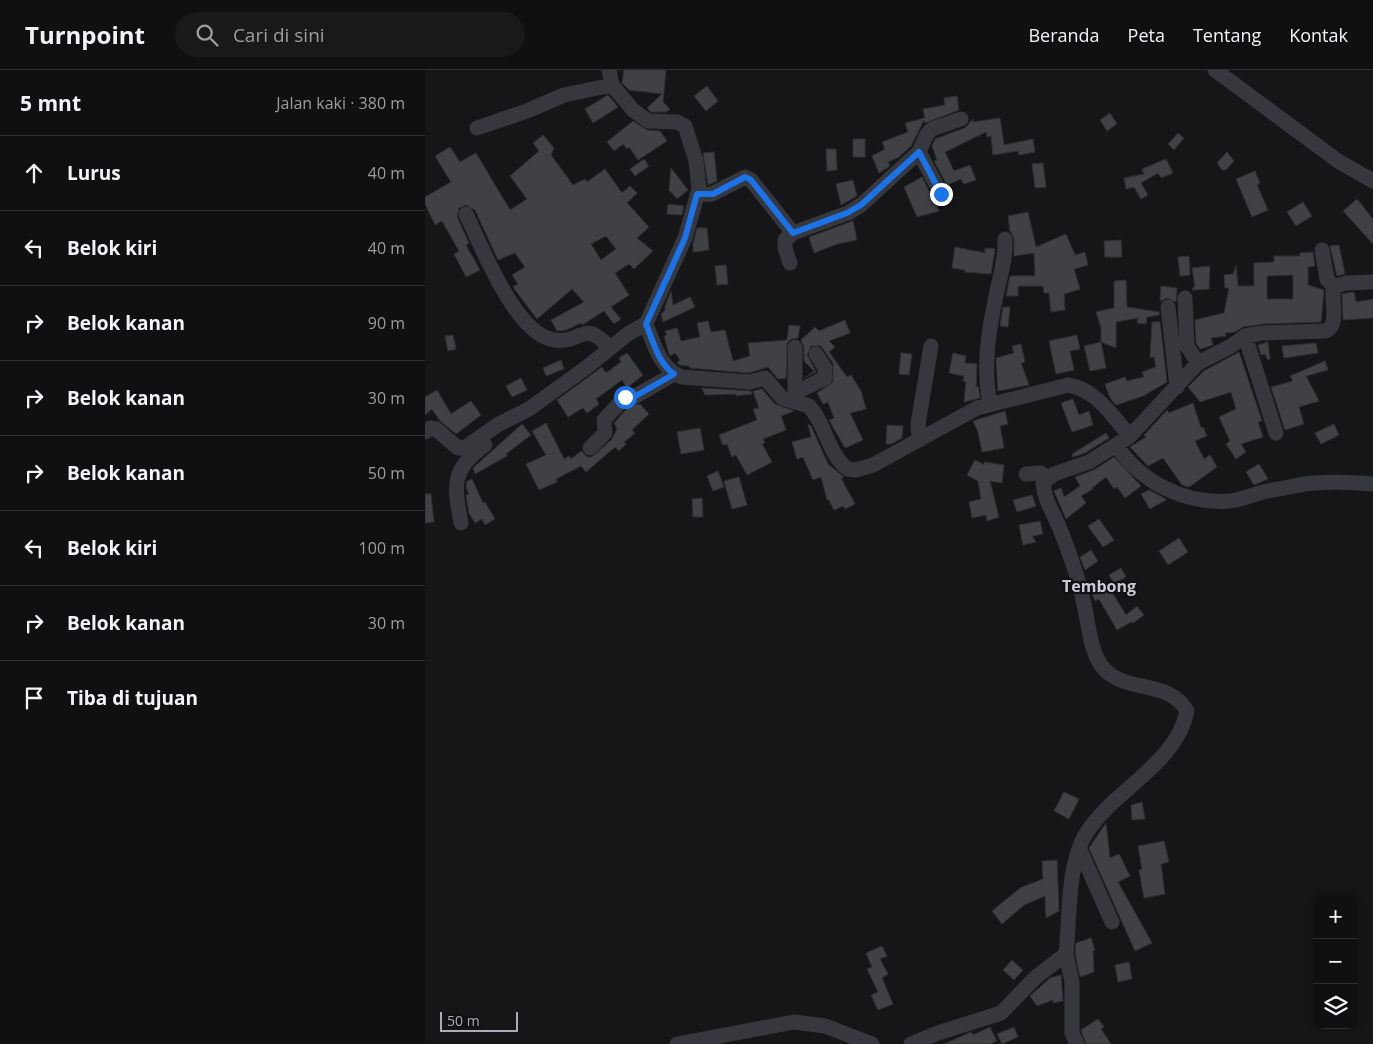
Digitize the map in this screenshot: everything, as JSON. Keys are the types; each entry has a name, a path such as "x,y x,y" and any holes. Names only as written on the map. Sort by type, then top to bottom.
{"street":[{"path":"1215,70 1338,161 1373,181"},
{"path":"461,523 455,490 456,481 467,460 529,409 587,368 609,347 646,324 685,238 697,194 696,161 685,126 677,122 648,121 633,110 611,78 477,128"},
{"path":"790,263 784,243 793,233 847,213 861,205 919,152 927,134 932,129 961,119"},
{"path":"919,152 941,194"},
{"path":"697,194 713,194 745,177 751,180 793,233"},
{"path":"465,214 512,307 538,334 554,340 567,340 585,332 594,334 609,347"},
{"path":"990,404 986,364 988,336 1006,254 1005,238"},
{"path":"1077,1044 1072,1033 1072,982 1066,954 1071,914 1072,876 1080,850 1084,838 1099,818 1168,749 1183,728 1187,711 1173,695 1117,679 1104,669 1094,648 1085,606 1060,530 1044,492 1043,483 1046,478 1089,462 1130,436 1199,364 1245,336 1262,333 1320,332 1331,328 1333,322 1334,287 1327,279 1322,250"},
{"path":"1334,287 1347,283 1373,282"},
{"path":"1185,298 1186,340 1199,364"},
{"path":"1169,307 1177,387"},
{"path":"646,324 657,353 667,369 674,374 750,382 765,378 782,398 795,398 809,406 815,412 833,450 848,469 856,470 873,465 977,408 1056,387 1080,387 1089,392 1130,436"},
{"path":"1245,336 1276,433"},
{"path":"919,440 918,424 931,346"},
{"path":"795,347 795,398"},
{"path":"795,398 825,378 825,368 816,354"},
{"path":"590,448 605,433 603,420 619,401 625,397 634,397 674,374"},
{"path":"425,432 430,428 436,429 458,448 466,448 499,424 529,409"},
{"path":"1116,445 1125,459 1139,472 1174,493 1195,498 1232,501 1307,484 1348,482 1373,484"},
{"path":"1026,474 1041,473 1046,478"},
{"path":"1080,850 1112,922"},
{"path":"911,1044 938,1033 1001,1013 1036,978 1066,954"},
{"path":"677,1044 794,1022 825,1026 872,1044"}],"building":[{"path":"624,70 666,70 663,102 670,109 666,112 651,112 647,108 662,94 629,90 622,83"},
{"path":"707,86 718,101 706,111 694,96"},
{"path":"608,95 618,107 593,123 585,109"},
{"path":"957,96 959,110 925,123 924,120 911,146 899,157 888,162 890,166 879,173 872,156 885,149 882,142 908,132 905,123 925,118 923,109 945,105 944,98"},
{"path":"1110,113 1117,124 1107,131 1100,120"},
{"path":"1000,118 1004,145 1033,139 1035,152 1019,155 1018,151 993,155 991,136 987,137 986,132 945,152 954,171 970,165 976,180 964,184 961,179 947,185 934,161 937,160 932,146 935,139 965,128 973,119 973,122"},
{"path":"633,121 647,130 660,131 667,141 638,160 629,147 627,149 623,144 614,151 607,142"},
{"path":"1178,133 1184,138 1174,150 1168,144"},
{"path":"543,135 554,148 551,155 573,185 585,179 587,182 605,169 622,193 630,186 637,193 627,203 649,227 637,238 653,251 634,269 629,264 615,273 629,295 611,307 621,319 614,324 604,311 582,325 581,323 566,330 557,331 551,320 584,302 572,289 537,319 513,287 518,284 512,275 525,267 515,253 498,260 475,210 466,205 459,208 457,217 469,243 466,245 480,270 466,277 454,254 459,251 442,221 435,225 425,204 425,197 451,182 435,156 450,147 460,162 476,153 510,210 527,199 510,176 539,151 533,143","holes":["606,236 616,249 601,260 591,244"]},
{"path":"853,139 865,139 865,157 853,157"},
{"path":"826,149 836,149 837,170 827,171"},
{"path":"714,152 717,181 708,185 703,153"},
{"path":"1227,152 1234,161 1226,170 1222,170 1217,163"},
{"path":"644,159 649,166 635,176 630,169"},
{"path":"1166,159 1173,173 1161,178 1158,173 1141,183 1148,195 1141,199 1134,187 1126,189 1124,178 1144,174 1142,169"},
{"path":"1043,163 1046,187 1035,188 1032,164"},
{"path":"671,168 688,190 677,199 669,190"},
{"path":"1255,171 1260,183 1257,185 1268,210 1252,217 1236,179"},
{"path":"922,177 939,211 917,217 904,187"},
{"path":"853,180 857,196 841,205 836,184"},
{"path":"1357,199 1373,219 1373,244 1343,211"},
{"path":"1303,202 1312,216 1296,226 1287,212"},
{"path":"668,204 684,206 682,215 667,214"},
{"path":"1028,212 1036,247 1066,234 1075,255 1085,252 1088,265 1074,269 1080,289 1064,294 1065,310 1051,312 1049,293 1044,293 1043,286 1018,286 1018,296 1006,296 1010,276 1035,276 1034,253 1014,256 1014,238 1010,231 1008,216"},
{"path":"853,221 857,240 837,244 814,253 809,237"},
{"path":"697,228 707,228 709,250 693,252"},
{"path":"1121,240 1122,257 1105,257 1104,241"},
{"path":"1339,245 1345,274 1337,276 1330,246"},
{"path":"955,247 985,253 985,248 995,249 991,274 965,272 965,270 952,268"},
{"path":"1313,252 1315,266 1308,267 1308,285 1324,290 1321,322 1262,324 1243,327 1235,332 1225,333 1226,336 1211,338 1213,345 1200,349 1196,343 1195,320 1224,313 1229,288 1225,288 1224,275 1233,274 1236,266 1238,286 1254,286 1254,263 1274,262 1274,256 1300,256 1300,253","holes":["1293,275 1293,299 1267,299 1267,276"]},
{"path":"1189,256 1190,275 1180,276 1178,257"},
{"path":"726,265 728,284 717,285 715,266"},
{"path":"1210,266 1209,289 1192,290 1195,285 1192,268"},
{"path":"1126,280 1127,307 1159,312 1159,315 1147,317 1146,324 1137,323 1138,318 1116,322 1116,348 1101,342 1101,328 1096,312 1114,308 1114,281"},
{"path":"1161,286 1177,288 1176,302 1167,298 1160,301"},
{"path":"671,291 673,305 690,297 695,307 663,322 661,314 665,310"},
{"path":"1354,292 1356,302 1373,299 1373,318 1343,320 1342,294"},
{"path":"1003,307 1010,307 1008,327 1000,326"},
{"path":"845,320 850,333 829,341 835,347 829,352 847,377 851,375 861,391 866,409 850,413 863,440 845,448 829,420 834,418 828,402 823,404 817,393 833,382 833,363 821,346 811,346 807,355 816,372 804,378 814,371 804,361 804,347 801,340 815,327 819,331"},
{"path":"708,321 711,332 725,330 733,361 750,356 748,343 787,340 789,325 800,326 798,338 791,339 787,343 786,378 778,379 768,367 749,373 690,368 689,366 677,363 680,360 675,353 670,356 669,354 664,336 667,335 665,331 677,328 681,341 700,337 697,323"},
{"path":"1152,322 1160,322 1167,382 1143,396 1116,405 1110,398 1105,384 1125,377 1127,381 1144,377 1142,372 1156,367 1154,357 1150,358"},
{"path":"453,335 456,349 448,351 445,336"},
{"path":"1077,335 1080,349 1070,351 1074,370 1056,374 1049,341"},
{"path":"1101,342 1106,368 1090,371 1084,346"},
{"path":"1268,342 1270,359 1268,360 1265,354 1261,355 1258,345"},
{"path":"1316,343 1318,353 1284,358 1282,346"},
{"path":"1021,344 1025,362 1021,363 1029,385 998,391 996,358 1014,353 1012,346"},
{"path":"1239,352 1262,421 1258,422 1263,437 1241,444 1246,452 1236,459 1226,444 1230,441 1219,417 1236,409 1231,392 1200,402 1188,387 1204,371"},
{"path":"627,353 643,375 627,388 622,380 596,399 599,404 587,413 583,408 568,417 557,400 602,367 606,373 621,362 619,358"},
{"path":"901,353 912,354 909,375 899,374"},
{"path":"953,353 966,356 965,363 977,364 976,387 978,386 980,398 964,402 966,382 963,381 964,376 949,373"},
{"path":"561,360 564,369 546,376 543,368"},
{"path":"1325,361 1328,370 1306,376 1319,401 1299,407 1304,424 1285,430 1271,387 1293,381 1290,376"},
{"path":"521,378 527,390 512,397 506,386"},
{"path":"702,388 751,391 752,394 736,396 736,394 705,395"},
{"path":"762,389 775,404 794,411 781,416 786,430 763,439 765,443 762,444 772,462 747,475 736,455 732,457 727,444 723,445 719,435 757,420 753,409 759,408 753,391"},
{"path":"437,390 451,414 471,401 481,415 456,434 440,421 432,409 425,415 425,397"},
{"path":"1073,399 1079,415 1089,411 1093,425 1072,432 1061,403"},
{"path":"1193,403 1201,428 1203,427 1207,436 1195,441 1204,459 1210,455 1217,467 1189,487 1182,485 1163,458 1148,466 1130,447 1146,437 1144,435 1167,410 1169,413"},
{"path":"640,404 649,414 632,430 635,433 624,442 626,444 619,451 615,447 586,472 581,466 556,479 557,482 539,490 526,464 546,455 532,431 546,423 564,459 569,456 571,459 581,451 587,457 592,457 612,439 617,429 614,423 630,406"},
{"path":"1005,411 1008,424 1000,426 1004,448 982,452 978,432 973,421"},
{"path":"522,424 531,435 506,454 507,456 475,474 473,468"},
{"path":"808,424 811,426 828,464 844,477 841,478 855,504 845,509 843,506 834,510 829,500 827,500 821,477 813,480 803,457 797,459 792,442 811,437"},
{"path":"1334,424 1339,435 1321,444 1315,433"},
{"path":"887,425 903,426 902,438 891,444 886,444"},
{"path":"700,428 704,450 681,454 677,432"},
{"path":"1106,433 1109,438 1085,453 1073,457 1072,454"},
{"path":"1114,457 1141,486 1125,498 1117,487 1114,489 1106,477 1093,489 1081,496 1086,503 1066,519 1054,491 1061,488 1064,497 1080,486 1075,477 1094,470"},
{"path":"975,460 985,465 984,462 1004,465 1002,483 990,481 999,517 987,521 986,515 972,518 969,502 981,499 978,481 967,475"},
{"path":"1259,464 1268,479 1254,485 1246,472"},
{"path":"718,471 724,487 713,491 707,476"},
{"path":"739,477 747,505 732,509 724,481"},
{"path":"472,479 483,503 485,502 495,519 485,525 482,519 475,523 469,513 466,495 469,494 466,488 467,481"},
{"path":"1149,490 1166,500 1150,509 1141,494"},
{"path":"425,494 431,494 434,522 425,523"},
{"path":"1032,495 1036,506 1017,512 1013,500"},
{"path":"702,498 703,517 693,517 692,499"},
{"path":"1099,519 1114,540 1103,547 1088,526"},
{"path":"1040,521 1043,534 1032,536 1036,542 1023,545 1019,525"},
{"path":"1179,538 1188,552 1168,565 1159,551"},
{"path":"1091,550 1098,561 1085,570 1080,557"},
{"path":"1121,568 1126,577 1114,584 1109,575"},
{"path":"1105,581 1126,615 1137,606 1144,615 1133,623 1131,622 1117,630 1099,599 1095,601 1090,589"},
{"path":"1064,792 1079,799 1069,819 1054,811"},
{"path":"1142,802 1145,819 1132,820 1131,805"},
{"path":"1106,823 1110,858 1119,854 1130,876 1118,882 1152,943 1135,951 1089,848"},
{"path":"1164,841 1169,862 1161,864 1165,894 1144,898 1139,870 1142,869 1138,846"},
{"path":"1057,860 1059,911 1046,918 1045,896 1024,905 1002,924 992,911 1020,888 1043,879 1042,861"},
{"path":"1091,938 1095,950 1093,951 1094,972 1080,977 1075,953 1076,943"},
{"path":"882,946 887,956 880,959 888,974 882,978 893,1004 878,1010 871,995 878,992 867,969 872,967 866,953"},
{"path":"1012,960 1023,970 1014,980 1003,970"},
{"path":"1129,962 1132,979 1118,982 1115,965"},
{"path":"1061,975 1063,1001 1053,1003 1053,1000 1037,1006 1030,996 1050,978"},
{"path":"1098,1019 1104,1027 1101,1029 1111,1044 1086,1044 1081,1030"},
{"path":"990,1027 997,1041 990,1044 944,1044 971,1032 973,1035"},
{"path":"1014,1027 1018,1037 1002,1044 997,1034"}],"district":[{"name":"Tembong","path":"1099,586"}],"route":[{"path":"625,397 634,397 674,374 667,369 657,353 646,324 685,238 697,194 713,194 745,177 751,180 793,233 847,213 861,205 919,152 941,194"}]}
